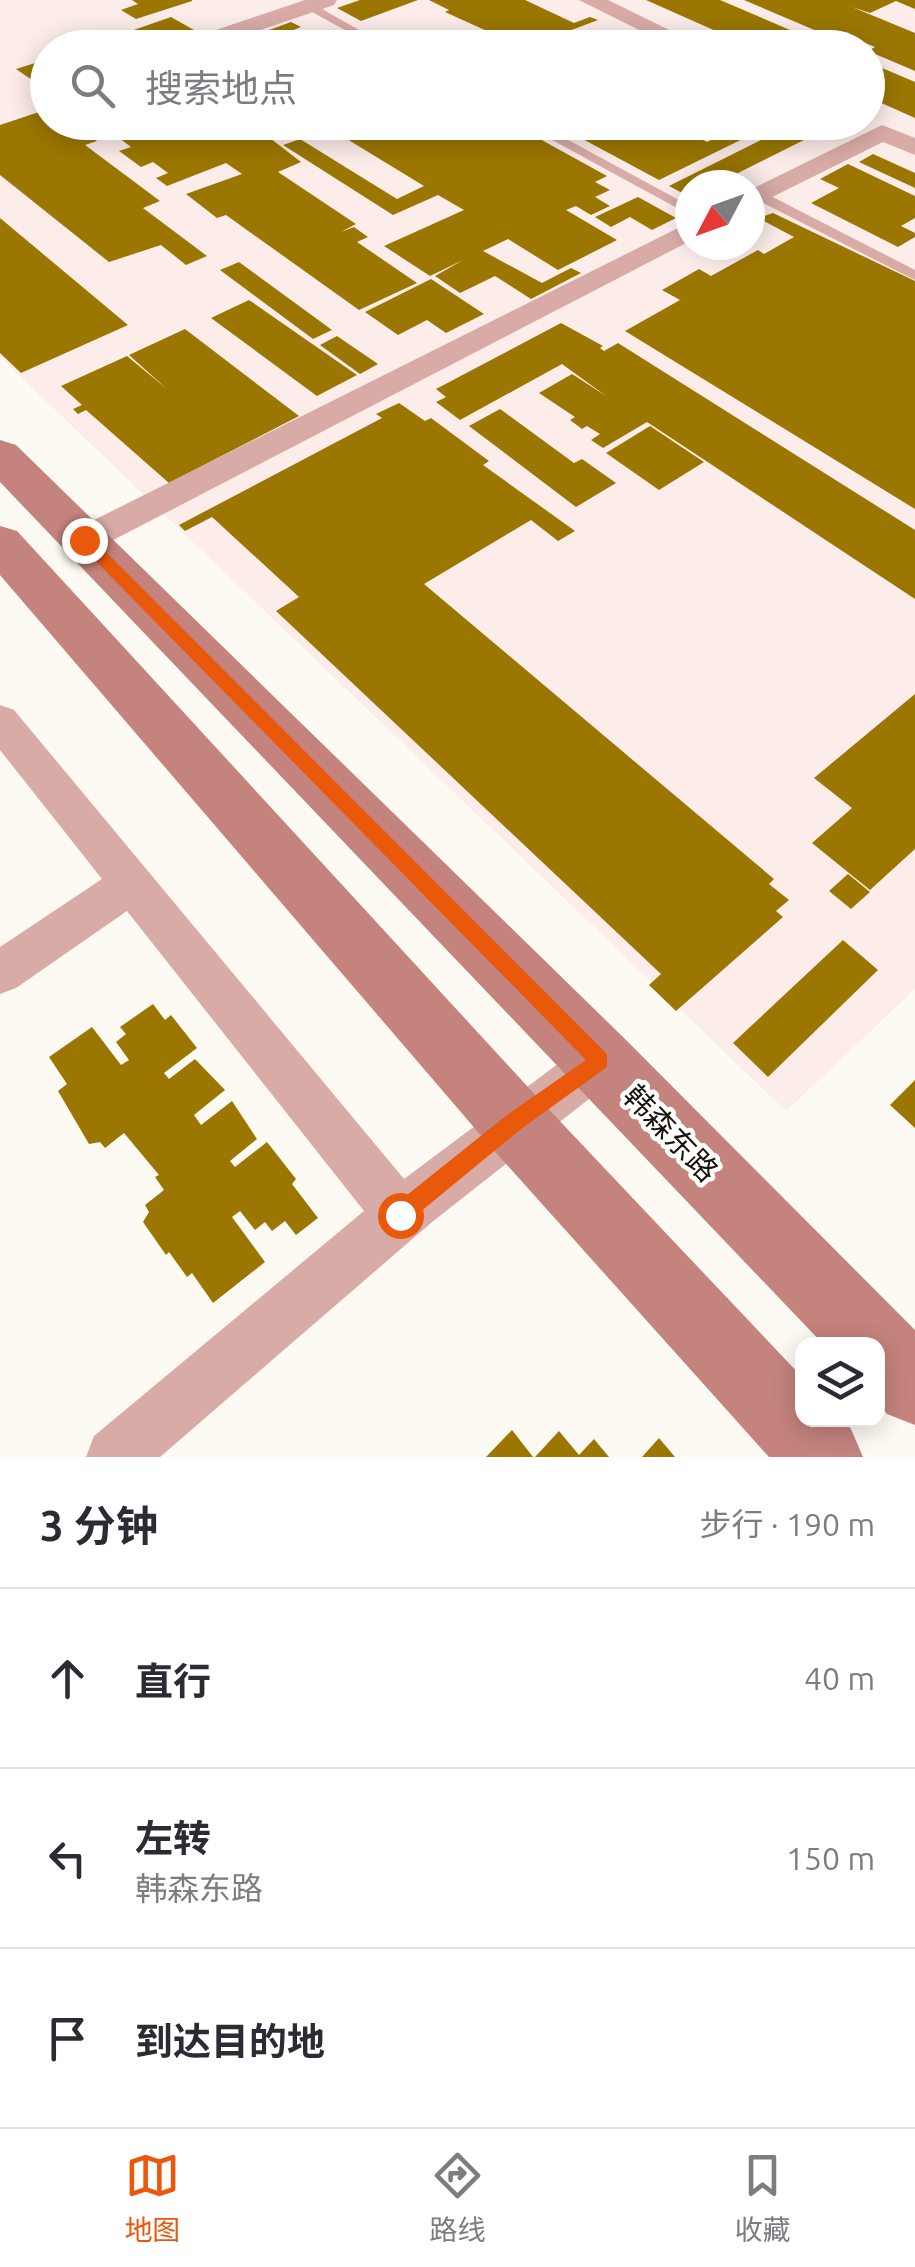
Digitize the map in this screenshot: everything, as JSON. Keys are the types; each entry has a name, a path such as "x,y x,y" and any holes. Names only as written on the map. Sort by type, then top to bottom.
{"main road":[{"name":"韩森东路","path":"0,455 867,1337"},
{"path":"0,543 514,1122 823,1457"},
{"name":"韩森东路","path":"885,1355 915,1386"}],"street":[{"path":"590,0 656,30"},
{"path":"238,30 317,3"},
{"path":"885,133 915,147"},
{"path":"765,190 849,140"},
{"path":"84,540 675,238"},
{"path":"0,721 400,1215"},
{"path":"0,973 132,883"},
{"path":"114,1457 514,1122 600,1061"}],"lane":[{"path":"317,3 358,30"},
{"path":"558,140 675,203"},
{"path":"765,202 915,276"}],"shaded area":[{"path":"0,0 915,0 915,989 786,1111 0,357"}],"building":[{"path":"132,0 192,1 136,19 121,10 138,4"},
{"path":"360,0 418,0 361,21 337,8"},
{"path":"429,0 525,0 574,23 590,17 598,20 572,30 484,30 445,12 449,10"},
{"path":"646,0 720,0 790,30 714,30"},
{"path":"744,0 915,0 915,9 896,1 870,13 852,7 915,33 915,71 885,58 885,30 814,30"},
{"path":"171,17 194,30 134,30"},
{"path":"291,22 301,27 293,30 269,30"},
{"path":"30,65 30,79 16,69"},
{"path":"885,69 915,82 915,118 885,105"},
{"path":"30,115 30,140 96,140 85,145 160,201 143,208 207,256 186,265 161,245 109,262 0,175 0,125"},
{"path":"122,140 272,140 301,162 278,172 356,224 341,232 354,227 368,237 357,242 417,283 359,310 226,215 217,218 186,194 242,174 226,163 167,186 156,178 168,173 153,162 141,167 119,151 131,147"},
{"path":"302,140 397,199 424,186 349,140 542,140 607,176 595,182 610,190 595,197 610,206 591,215 576,206 566,210 617,240 558,270 508,239 483,251 542,283 571,268 581,273 531,299 495,276 460,293 435,276 463,260 430,276 384,246 464,210 438,195 393,215 283,145"},
{"path":"585,140 740,140 659,180"},
{"path":"761,140 804,140 744,170 701,170"},
{"path":"873,154 915,173 915,188 859,162"},
{"path":"848,164 915,196 915,218 901,226 915,233 915,237 898,247 811,203 839,188 820,179"},
{"path":"638,197 675,218 652,230 630,217 611,227 595,217"},
{"path":"773,213 915,281 915,509 625,331 680,300 662,290 699,269 711,276 740,260 765,260 765,253 794,237 765,222 765,216"},
{"path":"0,218 128,325 21,373 0,353"},
{"path":"239,262 332,330 313,339 220,270"},
{"path":"431,279 484,314 446,333 427,320 398,335 365,312"},
{"path":"249,300 357,375 317,396 211,318"},
{"path":"561,323 603,346 600,348 604,351 618,343 915,530 915,599 647,422 603,448 591,440 600,434 587,426 582,429 570,420 575,417 539,393 572,374 606,396 562,364 460,420 436,402 446,397 436,389"},
{"path":"185,329 299,416 169,483 86,410 78,414 73,409 82,405 61,386 127,356 167,389 129,355"},
{"path":"337,336 378,364 360,374 320,345"},
{"path":"399,403 425,421 431,418 489,461 483,465 575,531 558,541 531,520 424,584 774,879 769,884 789,900 776,911 783,917 676,1011 649,985 661,974 276,611 299,597 212,517 185,531 179,525 382,418 376,414"},
{"path":"500,409 574,463 582,459 616,483 576,507 469,426"},
{"path":"650,426 704,462 659,490 606,453"},
{"path":"915,694 915,849 870,890 812,843 852,808 814,778"},
{"path":"848,874 870,892 851,909 829,891"},
{"path":"843,940 878,970 768,1077 733,1043"},
{"path":"153,1004 165,1020 171,1015 197,1048 164,1073 169,1079 195,1059 225,1090 194,1115 201,1125 232,1101 257,1139 230,1161 235,1167 267,1142 296,1179 292,1184 318,1218 296,1235 285,1221 272,1231 265,1222 255,1230 240,1211 232,1217 265,1262 213,1303 192,1273 187,1277 169,1252 166,1255 143,1222 149,1212 145,1205 164,1190 155,1177 159,1175 124,1133 105,1148 100,1142 89,1144 58,1091 67,1084 49,1057 92,1027 121,1065 129,1060 116,1042 126,1034 120,1027"},
{"path":"915,1080 915,1128 890,1105"},
{"path":"512,1430 533,1457 486,1457"},
{"path":"559,1431 579,1455 594,1439 609,1457 535,1457"},
{"path":"659,1438 675,1457 642,1457"}],"route":[{"path":"84,540 600,1061 514,1122 400,1215"}]}
